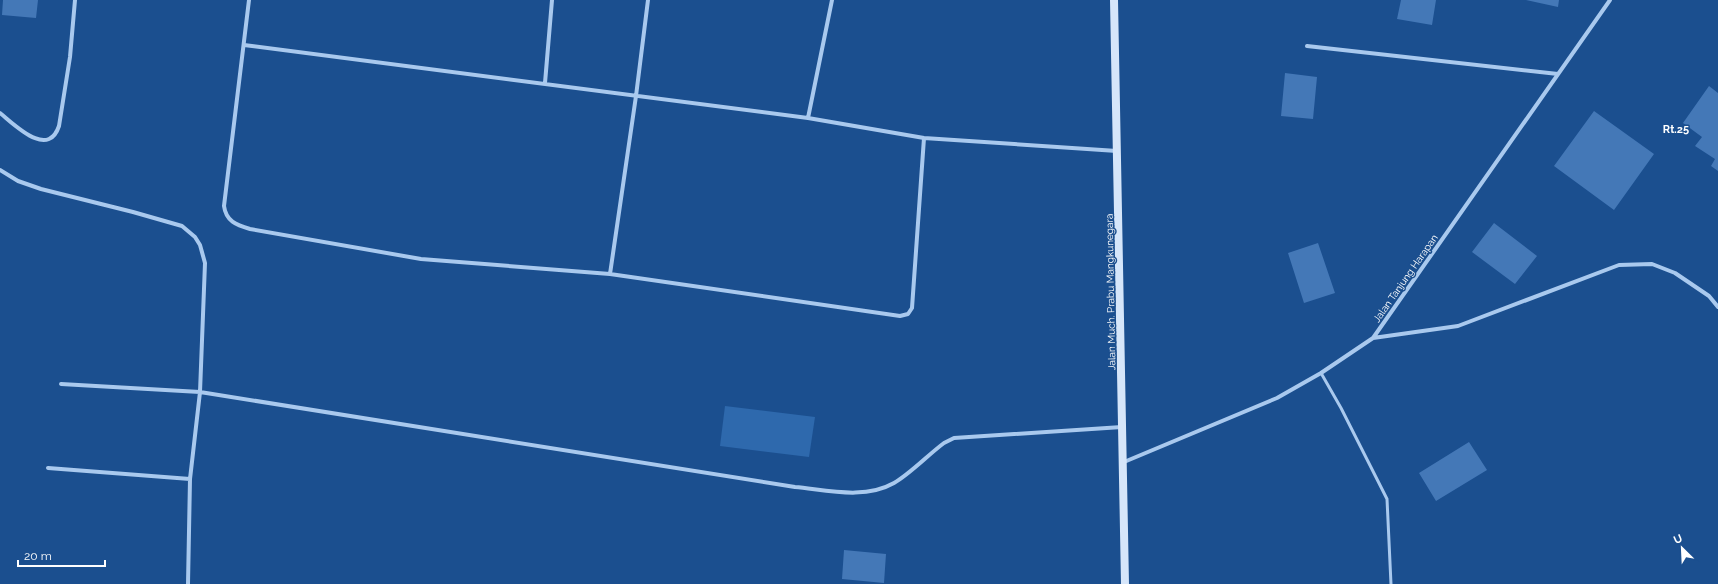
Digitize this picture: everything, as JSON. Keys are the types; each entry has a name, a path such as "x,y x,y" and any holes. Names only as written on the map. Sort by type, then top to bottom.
{"main road":[{"name":"Jalan Much. Prabu Mangkunegara","path":"1114,0 1122,427 1124,462 1125,584"}],"street":[{"path":"0,113 34,139 47,140 54,136 59,126 70,57 74,0"},
{"path":"249,0 224,206 231,222 250,229 421,260 610,274 900,316 904,315 912,308 924,138"},
{"path":"545,83 552,0"},
{"path":"610,274 636,96 648,0"},
{"path":"808,118 832,0"},
{"name":"Jalan Tanjung Harapan","path":"1124,462 1277,398 1321,374 1373,338 1610,0"},
{"path":"244,45 808,118 924,138 1117,151"},
{"path":"1307,46 1558,74"},
{"path":"0,170 18,181 41,189 182,226 195,237 200,245 205,263 200,392 190,479 188,584"},
{"path":"1373,338 1458,326 1619,265 1652,264 1675,273 1709,296 1718,307"},
{"path":"61,384 200,392 795,487 856,494 878,490 894,483 944,443 954,438 1122,427"},
{"path":"48,468 190,479"}],"lane":[{"path":"1321,374 1341,408 1387,498 1391,584"}],"shaded area":[{"path":"725,406 815,417 809,457 720,446"}],"building":[{"path":"3,0 38,0 36,18 2,15"},
{"path":"1401,0 1436,0 1432,25 1397,19"},
{"path":"1526,0 1559,0 1558,7"},
{"path":"1285,73 1317,77 1313,119 1281,116"},
{"path":"1709,86 1718,93 1718,171 1711,166 1715,159 1695,146 1702,137 1683,123"},
{"path":"1594,111 1654,154 1614,210 1554,166"},
{"path":"1494,223 1537,256 1515,284 1472,252"},
{"path":"1318,243 1335,293 1304,303 1288,253"},
{"path":"1469,442 1487,470 1436,501 1419,473"},
{"path":"844,550 886,554 884,583 842,579"}],"district":[{"name":"Rt.25","path":"1676,129"}]}
